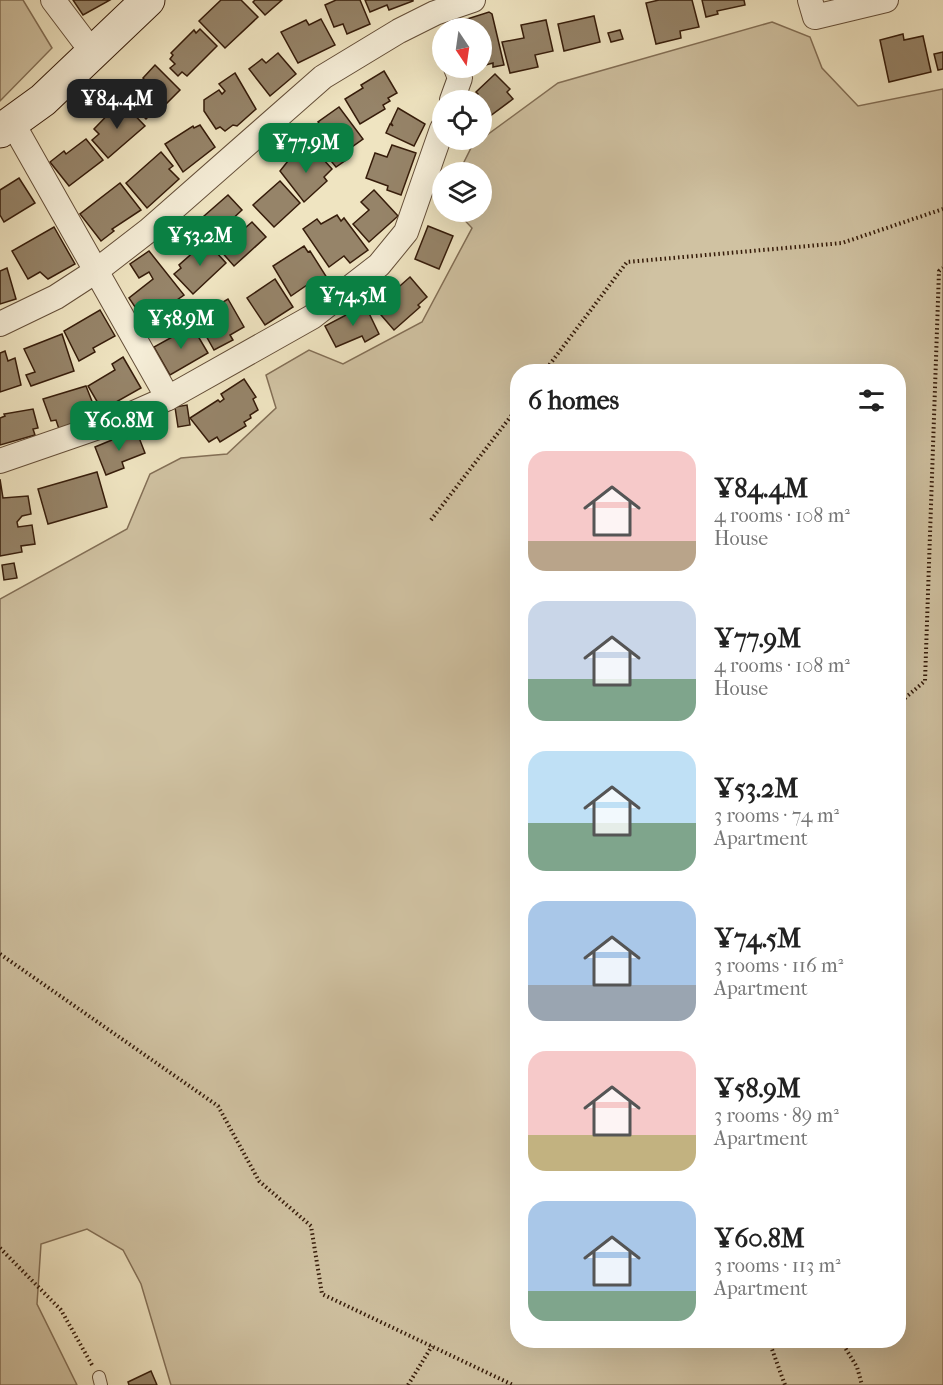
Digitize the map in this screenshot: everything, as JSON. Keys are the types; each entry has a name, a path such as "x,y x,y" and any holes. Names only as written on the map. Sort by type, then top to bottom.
{"street":[{"path":"53,0 93,53"},
{"path":"148,0 93,53 6,127 96,271 168,398"},
{"path":"0,324 56,297 96,271 149,230 323,77 359,53 436,14 473,0"},
{"path":"810,0 815,17 886,0"},
{"path":"0,461 116,421 168,398 312,317 379,265 406,232 435,150"}],"path":[{"path":"550,364 627,262 842,243 943,209"},
{"path":"906,697 925,681 939,271 943,268"},
{"path":"431,520 510,416"},
{"path":"0,954 218,1106 259,1181 311,1226 322,1294 513,1385"},
{"path":"0,1248 61,1310 100,1381"},
{"path":"408,1385 432,1346"},
{"path":"772,1348 785,1385"},
{"path":"845,1348 857,1366 862,1385"}],"shaded area":[{"path":"0,0 23,0 52,48 0,101"},
{"path":"772,22 810,37 822,68 858,106 943,89 943,1385 171,1385 141,1284 123,1250 87,1229 41,1244 37,1304 77,1385 0,1385 0,599 127,529 150,474 181,458 227,454 276,408 266,375 309,350 343,364 422,322 472,228 466,222 492,222 492,162 464,162 470,150 492,150 492,131 558,83"}],"building":[{"path":"73,0 110,0 83,15"},
{"path":"221,0 241,0 258,17 225,48 199,21"},
{"path":"255,0 282,0 265,15 253,2"},
{"path":"336,0 360,0 370,24 347,34 343,24 334,27 325,5"},
{"path":"365,0 413,1 389,10 387,5 370,12"},
{"path":"659,0 692,0 699,27 680,31 681,38 656,44 646,3"},
{"path":"702,0 744,0 745,5 717,11 718,14 706,17"},
{"path":"489,12 492,14 504,65 493,67 492,63 492,18 470,18"},
{"path":"594,16 600,42 564,51 558,24"},
{"path":"321,19 335,45 298,63 281,32 306,20 309,25"},
{"path":"546,20 553,51 535,55 538,67 510,73 502,42 524,38 521,25"},
{"path":"200,29 217,46 187,76 182,72 178,76 170,68 175,64 170,59 173,55 171,53 194,30 196,33"},
{"path":"620,30 623,39 611,42 608,33"},
{"path":"903,34 904,40 923,36 931,72 889,82 880,40"},
{"path":"943,52 943,69 938,70 934,54"},
{"path":"278,53 296,74 270,96 249,69 262,59 266,63"},
{"path":"155,65 180,90 157,113 155,110 146,119 129,102 148,84 143,78"},
{"path":"384,71 397,93 388,98 390,101 383,105 385,109 360,124 345,99 363,88 361,85"},
{"path":"235,73 256,109 237,126 233,125 225,131 220,127 216,129 204,111 204,100 219,90 222,94 225,91 219,84"},
{"path":"495,74 510,89 507,92 513,99 492,115 492,90 478,90"},
{"path":"121,101 145,126 108,158 92,140 99,134 94,129"},
{"path":"339,107 363,139 345,152 349,158 336,167 313,139 325,130 318,122"},
{"path":"398,108 425,124 414,146 386,133 390,124 393,126 391,123"},
{"path":"200,125 215,147 183,172 165,144 193,126 194,128"},
{"path":"86,139 103,160 69,186 50,162 64,151 66,154"},
{"path":"392,145 416,153 401,195 387,190 388,186 366,178 375,153 387,157"},
{"path":"314,149 332,169 324,177 327,181 304,202 280,171 296,151 303,159"},
{"path":"161,152 173,166 169,169 179,179 147,208 126,183"},
{"path":"19,178 35,203 4,222 0,215 0,190"},
{"path":"280,181 300,203 274,227 253,205"},
{"path":"120,183 141,210 112,229 114,231 101,241 80,214"},
{"path":"374,190 398,216 369,242 353,224 369,210 361,202"},
{"path":"228,195 242,210 226,225 236,236 252,222 266,237 234,266 196,223"},
{"path":"337,215 341,221 344,218 368,250 350,263 344,256 329,267 303,229 317,219 321,224"},
{"path":"428,226 453,236 439,269 415,259"},
{"path":"54,227 75,264 48,279 40,272 28,279 12,251"},
{"path":"206,241 226,263 193,294 174,274 181,268 179,265"},
{"path":"304,246 308,252 310,251 329,281 315,290 310,283 291,296 273,266"},
{"path":"149,251 184,295 145,322 129,298 153,279 149,272 139,278 130,264"},
{"path":"7,268 16,299 0,304 0,271"},
{"path":"410,277 427,297 418,305 420,307 394,330 375,308"},
{"path":"275,279 293,307 265,325 247,298"},
{"path":"228,299 244,327 230,335 233,340 214,350 196,318"},
{"path":"365,305 379,334 365,342 362,336 336,347 325,326"},
{"path":"100,310 115,336 93,348 95,352 79,361 64,331"},
{"path":"192,326 208,353 170,375 154,347"},
{"path":"62,334 74,371 31,386 26,375 35,372 24,349"},
{"path":"5,351 8,361 15,358 21,385 0,392 0,353"},
{"path":"123,357 141,388 102,410 88,386 115,370 112,364"},
{"path":"244,379 256,397 253,399 258,410 244,422 246,426 220,442 217,437 209,442 190,418 218,400 220,402 224,399 221,394"},
{"path":"86,386 97,414 59,429 56,420 51,421 43,399"},
{"path":"187,405 190,425 178,427 175,407"},
{"path":"33,409 38,428 33,429 35,435 0,445 0,418 5,416 4,414"},
{"path":"136,430 145,453 122,462 124,468 106,475 95,447"},
{"path":"97,472 107,507 48,524 38,489"},
{"path":"0,479 3,498 28,496 31,514 22,516 17,522 18,527 32,525 35,544 21,546 22,552 0,556"},
{"path":"14,563 17,578 4,580 2,565"},
{"path":"151,1371 157,1385 129,1385 128,1382"}]}
